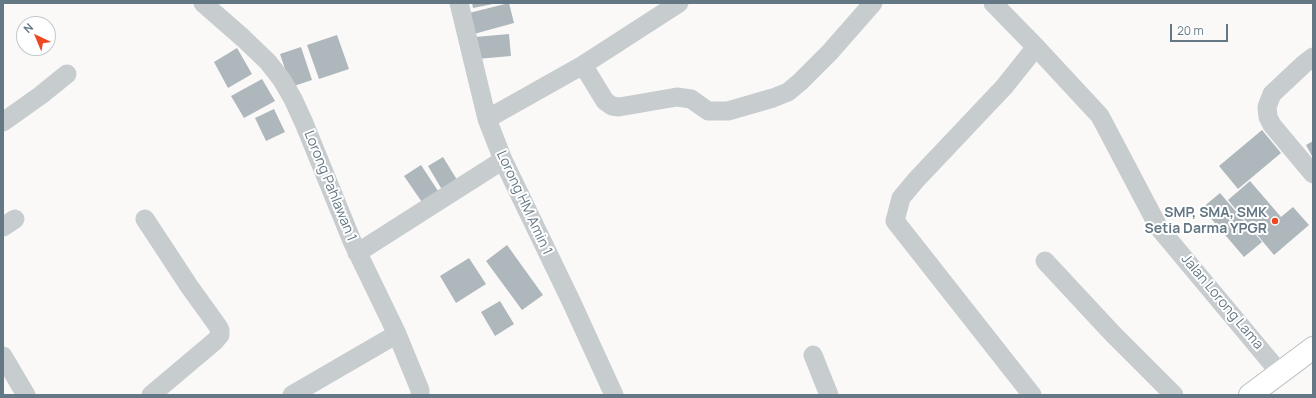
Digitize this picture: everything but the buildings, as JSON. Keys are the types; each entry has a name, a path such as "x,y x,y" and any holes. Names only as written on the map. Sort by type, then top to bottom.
{"main road":[{"path":"1250,395 1313,348"}],"street":[{"name":"Lorong Pahlawan 1","path":"203,3 263,58 282,80 293,99 357,252 397,334 420,390 420,395"},
{"name":"Lorong HM Amin 1","path":"459,3 488,119 502,160 571,301 614,395"},
{"path":"488,119 583,65 679,3"},
{"path":"583,65 605,101 612,106 618,107 677,96 691,99 708,111 728,111 788,92 830,52 873,3"},
{"name":"Jalan Lorong Lama","path":"993,3 1036,46 1100,116 1159,228 1280,373"},
{"path":"1032,395 895,221 901,198 916,180 1004,87 1036,46"},
{"path":"1313,57 1272,94 1267,107 1268,117 1272,125 1313,174"},
{"path":"3,122 67,74"},
{"path":"357,252 502,160"},
{"path":"145,220 220,330 220,335 216,341 151,395"},
{"path":"1045,261 1112,333 1174,395"},
{"path":"292,395 397,334"},
{"path":"813,355 829,395"},
{"path":"3,356 26,395"}],"place":[{"name":"SMP, SMA, SMK Setia Darma YPGR","path":"1275,221"}]}
